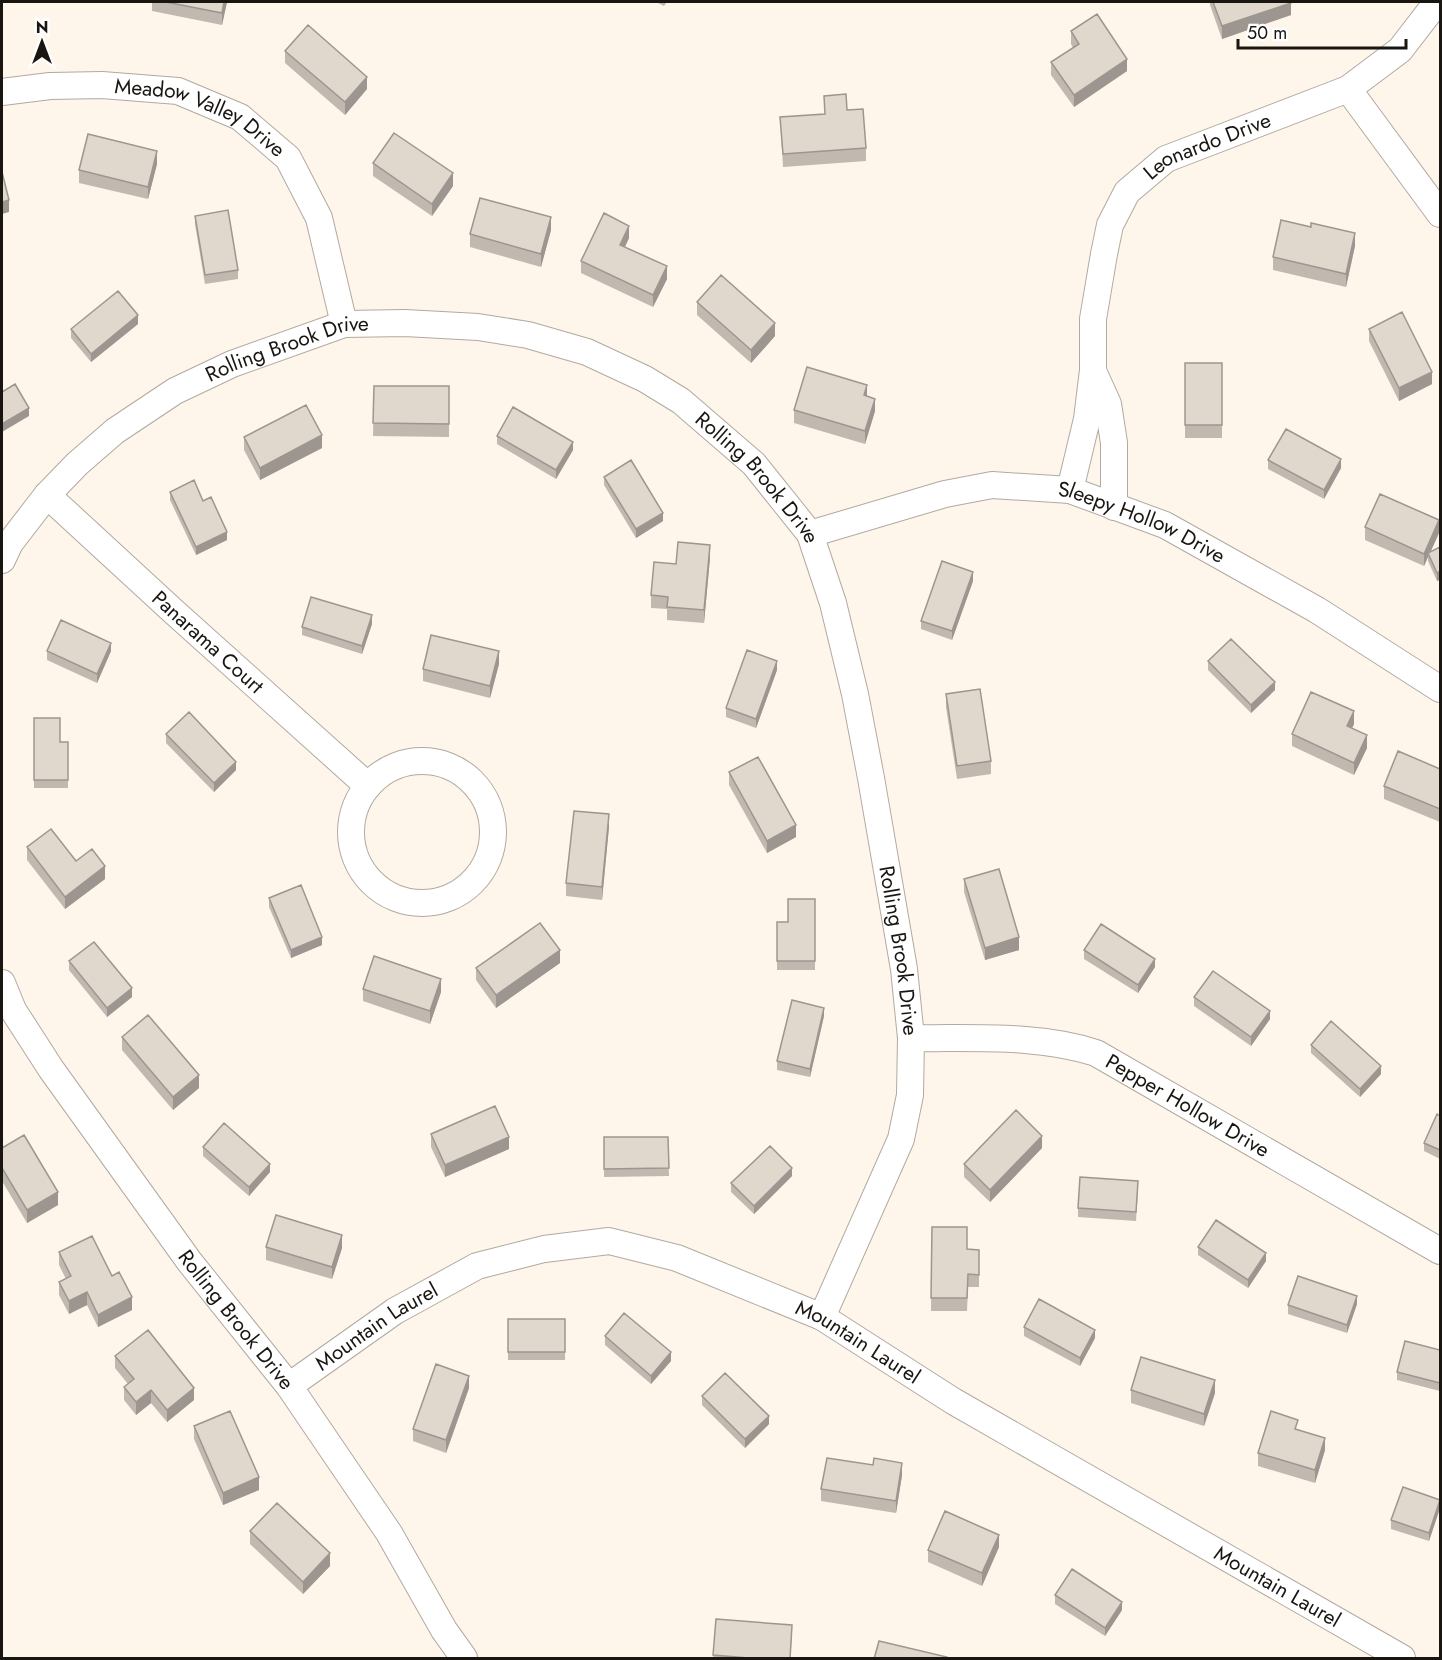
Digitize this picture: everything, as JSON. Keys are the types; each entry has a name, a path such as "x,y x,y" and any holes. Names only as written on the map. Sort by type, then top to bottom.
{"street":[{"name":"Leonardo Drive","path":"1070,490 1087,419 1093,370 1093,319 1104,254 1110,225 1127,192 1166,159 1348,90 1400,50 1437,2"},
{"name":"Meadow Valley Drive","path":"2,92 102,85 178,91 240,117 288,158 320,219 345,324"},
{"path":"1348,90 1440,214"},
{"name":"Rolling Brook Drive","path":"2,560 10,543 47,495 115,430 175,391 232,364 345,324 405,323 478,327 528,335 587,352 645,379 681,401 754,464 810,534 833,603 857,705 904,969 911,1038 910,1095 901,1139 822,1317"},
{"name":"Leonardo Drive","path":"1093,370 1108,404 1114,443 1114,507"},
{"name":"Sleepy Hollow Drive","path":"810,534 945,494 992,485 1070,490 1165,525 1317,610 1440,689"},
{"name":"Panarama Court","path":"47,495 173,612 368,786"},
{"path":"417,761 444,765 469,778 486,800 494,826 490,854 477,878 455,896 428,903 401,900 376,887 359,865 351,838 351,824 355,810 368,786 390,769 417,761"},
{"name":"Rolling Brook Drive","path":"2,984 7,1014 51,1069 189,1261 290,1386 389,1533 444,1630 464,1659"},
{"name":"Pepper Hollow Drive","path":"911,1038 1041,1041 1074,1046 1095,1053 1440,1251"},
{"name":"Mountain Laurel","path":"290,1386 394,1311 477,1266 544,1249 609,1241 677,1258 822,1317 952,1401 1402,1659"}],"building":[{"path":"166,2 224,2 222,13"},
{"path":"1213,2 1291,2 1291,3 1222,26"},
{"path":"1097,14 1127,59 1074,95 1051,62 1079,44 1071,31"},
{"path":"308,25 367,77 345,102 285,51"},
{"path":"846,94 847,110 863,109 866,148 783,154 780,117 825,114 824,96"},
{"path":"394,133 453,173 432,204 373,163"},
{"path":"88,134 157,151 148,187 79,170"},
{"path":"2,172 9,200 2,202"},
{"path":"480,198 551,217 541,254 470,234"},
{"path":"228,210 238,270 205,275 195,216"},
{"path":"604,213 629,226 620,245 667,266 653,295 581,261"},
{"path":"1281,220 1311,227 1311,223 1355,233 1346,274 1273,257"},
{"path":"721,275 775,323 751,350 697,302"},
{"path":"118,291 138,315 91,354 71,329"},
{"path":"1402,312 1432,372 1399,388 1369,329"},
{"path":"1185,363 1222,363 1222,425 1185,425"},
{"path":"807,367 867,385 864,395 875,399 865,431 794,410"},
{"path":"15,384 29,408 2,424 2,392"},
{"path":"374,386 449,386 449,424 373,423"},
{"path":"306,405 322,435 260,468 244,437"},
{"path":"513,407 573,442 556,470 497,436"},
{"path":"1286,429 1341,459 1324,490 1268,460"},
{"path":"631,460 663,513 636,529 604,477"},
{"path":"194,480 203,501 211,497 227,532 196,547 170,492"},
{"path":"1380,494 1439,520 1424,554 1365,527"},
{"path":"678,542 710,545 704,610 667,607 668,597 651,595 654,562 676,564"},
{"path":"1440,547 1440,571 1437,573 1428,553"},
{"path":"942,561 973,572 952,631 921,621"},
{"path":"311,597 372,615 362,646 302,627"},
{"path":"61,620 111,643 97,674 47,651"},
{"path":"431,635 499,651 490,686 423,669"},
{"path":"1231,639 1275,682 1251,705 1208,661"},
{"path":"747,650 777,661 756,719 726,708"},
{"path":"980,689 991,761 957,766 946,694"},
{"path":"1311,692 1354,711 1347,726 1367,735 1354,763 1292,734"},
{"path":"189,712 236,762 214,783 166,734"},
{"path":"34,718 60,718 60,742 68,742 68,780 34,780"},
{"path":"1398,751 1440,769 1440,809 1384,786"},
{"path":"758,757 796,825 767,841 729,772"},
{"path":"574,811 609,814 602,887 566,883"},
{"path":"51,829 76,861 92,849 105,866 65,897 27,847"},
{"path":"999,869 1019,937 985,948 964,879"},
{"path":"301,885 322,937 291,950 269,898"},
{"path":"788,899 815,899 815,961 777,961 777,922 788,922"},
{"path":"540,923 560,950 496,995 476,968"},
{"path":"1101,924 1155,959 1138,985 1084,950"},
{"path":"94,942 132,988 107,1008 69,961"},
{"path":"374,956 441,979 430,1011 363,989"},
{"path":"1213,971 1270,1011 1251,1037 1194,997"},
{"path":"792,1000 824,1008 810,1069 777,1061"},
{"path":"148,1015 199,1075 173,1097 122,1037"},
{"path":"1331,1021 1381,1066 1360,1089 1311,1045"},
{"path":"495,1106 509,1137 445,1165 431,1134"},
{"path":"1016,1110 1042,1136 990,1190 964,1164"},
{"path":"1437,1114 1440,1116 1440,1150 1424,1143"},
{"path":"224,1123 270,1164 249,1187 203,1147"},
{"path":"24,1135 58,1192 27,1210 2,1168 2,1148"},
{"path":"604,1137 668,1137 669,1168 604,1169"},
{"path":"770,1146 792,1168 754,1206 731,1183"},
{"path":"1080,1177 1138,1181 1136,1212 1078,1208"},
{"path":"276,1215 342,1235 332,1267 266,1247"},
{"path":"1216,1220 1266,1253 1248,1280 1198,1247"},
{"path":"932,1227 967,1227 967,1249 979,1250 979,1275 968,1274 967,1298 931,1298"},
{"path":"92,1236 112,1276 119,1272 132,1297 98,1315 87,1292 69,1301 59,1282 71,1276 59,1252"},
{"path":"1298,1276 1357,1296 1347,1325 1288,1305"},
{"path":"1039,1299 1095,1330 1080,1358 1024,1327"},
{"path":"624,1313 671,1352 651,1376 605,1336"},
{"path":"508,1319 565,1319 565,1352 508,1352"},
{"path":"148,1330 194,1388 167,1410 151,1390 136,1402 124,1387 134,1379 115,1356"},
{"path":"1405,1341 1440,1350 1440,1383 1397,1372"},
{"path":"1141,1357 1215,1380 1204,1414 1131,1390"},
{"path":"436,1364 469,1376 446,1440 413,1429"},
{"path":"725,1373 769,1416 745,1439 702,1396"},
{"path":"230,1411 259,1477 223,1493 194,1426"},
{"path":"1271,1411 1298,1420 1295,1429 1325,1438 1315,1470 1258,1453"},
{"path":"827,1458 873,1465 874,1458 902,1463 896,1501 821,1489"},
{"path":"1403,1487 1440,1500 1429,1533 1391,1520"},
{"path":"277,1503 330,1553 303,1582 250,1531"},
{"path":"945,1511 999,1535 982,1573 928,1550"},
{"path":"1072,1569 1122,1602 1105,1628 1055,1595"},
{"path":"716,1619 792,1625 790,1659 713,1655"},
{"path":"879,1641 947,1657 947,1659 874,1659"}]}
